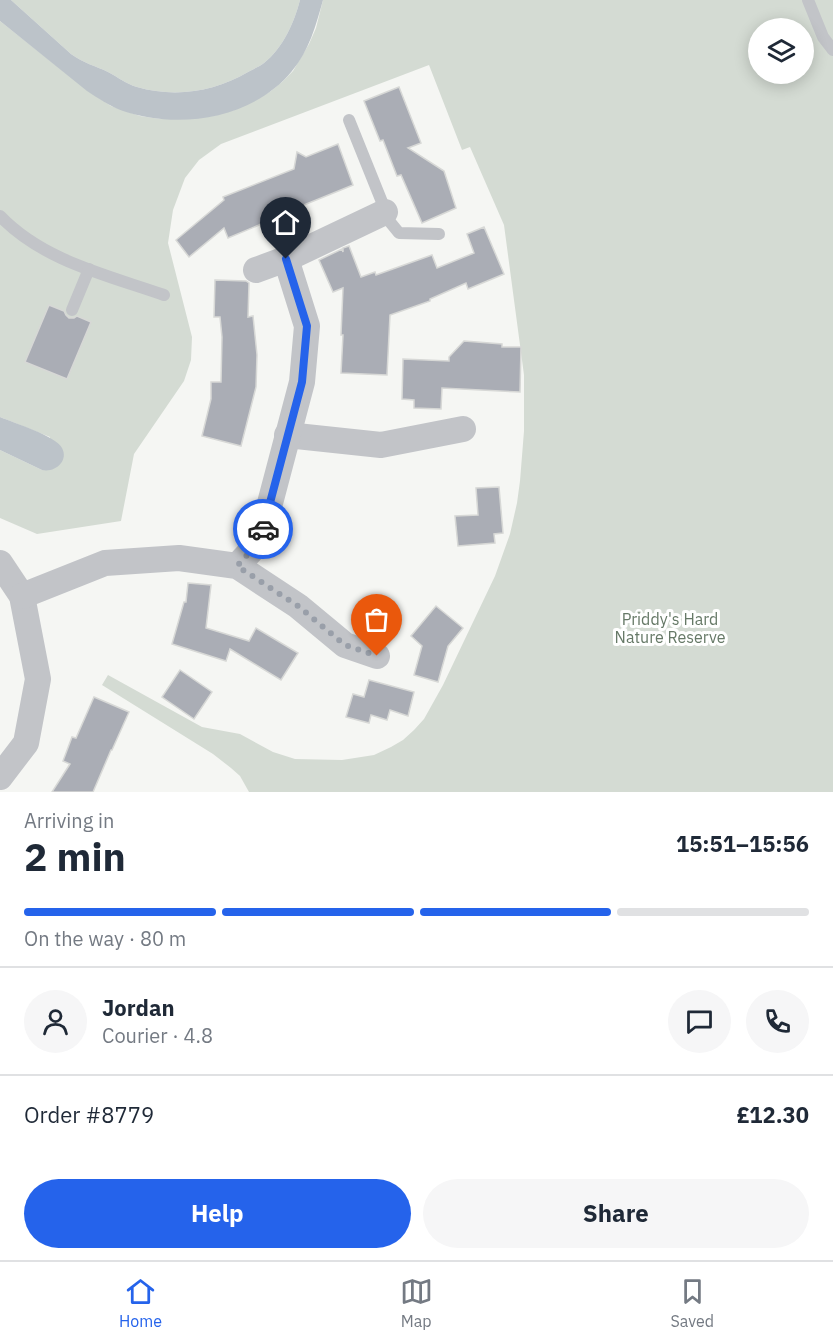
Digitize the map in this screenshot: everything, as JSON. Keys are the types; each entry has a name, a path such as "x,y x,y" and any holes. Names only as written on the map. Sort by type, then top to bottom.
{"street":[{"path":"256,270 286,259 385,212"},
{"path":"237,566 260,541 302,382 307,326 286,259"},
{"path":"287,435 381,445 463,429"},
{"path":"22,596 105,563 179,558 237,566 298,606 345,645 377,656"},
{"path":"0,563 22,596 38,679 26,743 0,777"}],"lane":[{"path":"808,0 823,37 833,50"},
{"path":"349,120 390,222 399,233 439,234"},
{"path":"0,216 32,243 54,255 165,295"},
{"path":"72,310 89,269"}],"green space":[{"path":"11,0 300,0 287,34 277,50 264,63 222,84 194,91 166,92 133,86 80,60"},
{"name":"Priddy's Hard Nature Reserve","path":"323,0 833,0 833,792 249,792 240,776 213,754 102,685 108,675 202,727 240,734 273,752 295,759 342,760 374,755 403,740 424,719 443,685 495,576 510,534 520,481 524,431 524,375 504,225 470,147 462,150 429,65 221,144 199,160 185,178 173,210 168,243 192,337 191,360 184,381 134,454 121,521 37,534 0,518 0,450 42,470 50,437 0,417 0,21 87,90 111,106 140,116 160,119 213,116 254,101 271,91 293,71 316,28"}],"shaded area":[{"path":"0,0 11,0 80,60 133,86 180,92 222,84 262,64 282,43 295,17 300,0 323,0 315,28 303,55 292,71 276,87 236,110 214,116 168,120 123,111 87,91 0,21"},
{"path":"0,417 43,434 58,443 64,453 60,465 52,470 42,470 0,450"}],"building":[{"path":"399,87 421,143 408,148 444,171 456,208 422,223 401,175 397,176 383,140 380,141 364,101"},
{"path":"338,144 353,185 228,238 224,228 189,257 176,240 224,200 223,197 294,169 297,152 306,157"},
{"path":"484,227 504,274 468,289 466,283 430,301 390,315 387,375 341,373 343,288 333,292 319,260 342,249 343,252 343,248 349,246 361,277 375,272 376,275 432,255 437,268 474,253 467,234"},
{"path":"215,280 249,283 248,317 253,316 257,355 256,387 241,446 202,436 211,399 211,382 221,382 222,337 220,317 214,317"},
{"path":"49,305 64,311 69,318 77,316 91,322 67,379 25,362"},
{"path":"464,341 502,344 502,347 521,347 520,392 442,388 441,409 414,408 414,400 402,399 403,359 449,361 449,357"},
{"path":"499,487 503,533 494,534 495,543 458,546 455,516 478,515 476,488"},
{"path":"188,583 211,585 206,628 249,641 256,628 298,653 281,680 230,649 226,661 172,644 184,602 186,602"},
{"path":"436,606 463,628 448,646 438,682 414,675 422,646 411,636"},
{"path":"180,670 212,692 194,719 162,697"},
{"path":"369,680 414,692 408,716 390,710 387,720 371,715 369,723 346,717 353,694 364,697"},
{"path":"94,697 129,712 93,792 52,792 70,764 63,761 72,737 76,738"}],"way so far":[{"path":"263,529 260,541 237,566 298,606 345,645 377,656"}],"route":[{"path":"263,529 302,382 307,326 286,259"}]}
